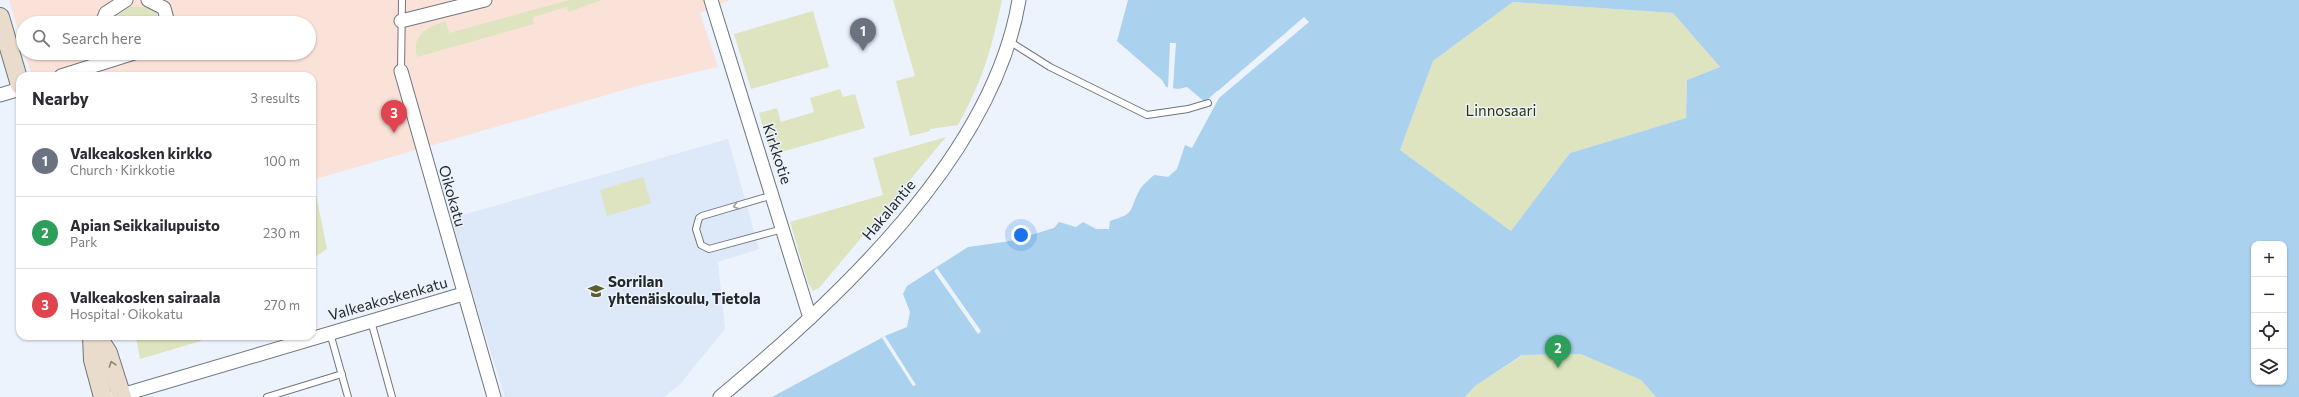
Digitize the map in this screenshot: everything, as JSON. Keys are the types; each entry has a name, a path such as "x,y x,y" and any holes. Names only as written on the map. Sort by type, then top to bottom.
{"main road":[{"path":"0,17 16,72"},
{"path":"92,340 93,360 103,397"},
{"path":"100,340 108,353 120,396"}],"street":[{"path":"105,16 106,13 126,0"},
{"path":"148,0 164,8 166,16"},
{"path":"402,21 485,0"},
{"name":"Kirkkotie","path":"711,0 784,229 810,318"},
{"name":"Hakalantie","path":"720,397 810,318 882,245 935,180 983,103 1009,41 1019,0"},
{"path":"69,72 94,60"},
{"name":"Oikokatu","path":"401,71 463,294 494,397"},
{"path":"0,95 16,90"},
{"name":"Valkeakoskenkatu","path":"316,337 463,294"},
{"name":"Valkeakoskenkatu","path":"120,396 307,340"}],"lane":[{"name":"Oikokatu","path":"401,71 402,0"},
{"path":"1009,41 1050,67 1147,115 1188,109 1208,103"},
{"path":"773,195 699,218 696,228 701,245 709,249 784,229"},
{"path":"371,321 392,397"},
{"path":"330,333 348,397"},
{"path":"267,397 342,374"}],"shaded area":[{"path":"9,0 730,0 700,13 718,67 641,85 316,179 316,72 31,72 27,60 316,60 316,16 16,16 16,23"},
{"name":"Sorrilan yhtenäiskoulu, Tietola","path":"728,139 759,249 718,262 725,329 680,384 664,397 505,397 449,219"}],"green space":[{"path":"569,0 601,0 569,12 567,7 533,17 534,24 417,57 416,43 422,33 439,23 446,21 449,33"},
{"path":"893,0 1002,0 990,49 980,79 958,125 930,129 930,131 910,136 896,81 915,76 922,100"},
{"name":"Linnosaari","path":"1513,2 1673,13 1720,67 1687,80 1686,118 1570,153 1511,231 1400,150 1433,61"},
{"path":"130,7 145,8 153,10 158,16 117,16 120,12"},
{"path":"813,11 829,67 751,89 734,34"},
{"path":"840,89 843,97 855,94 865,128 771,155 759,113 777,108 781,122 814,112 810,98"},
{"path":"946,137 819,288 813,291 808,283 790,222 883,195 873,158"},
{"path":"643,177 651,203 607,216 600,190"},
{"path":"316,194 327,249 316,256"},
{"path":"137,340 201,340 201,341 140,359"},
{"path":"1582,354 1641,380 1656,397 1465,397 1475,386 1523,355"}],"water":[{"path":"1128,0 2299,0 2299,397 1656,397 1641,380 1581,354 1522,355 1475,386 1465,397 772,397 885,336 907,327 910,312 903,294 907,286 968,247 1011,241 1054,228 1059,222 1076,227 1083,222 1096,229 1109,229 1110,221 1128,214 1144,184 1154,175 1168,177 1177,169 1185,145 1192,148 1219,98 1217,91 1205,102 1187,87 1178,89 1166,87 1162,80 1117,41","holes":["1513,2 1673,13 1720,67 1687,80 1686,118 1570,153 1511,231 1400,150 1433,61"]}],"pier":[{"path":"1304,17 1309,22 1219,98 1216,100 1216,94 1207,103 1205,102"},
{"path":"1170,43 1176,43 1173,88 1168,88"},
{"path":"937,268 981,331 978,334 934,271"},
{"path":"885,336 916,385 913,386 882,338"}],"place":[{"name":"Valkeakosken kirkko","path":"863,51"},
{"name":"Valkeakosken sairaala","path":"394,133"},
{"name":"Sorrilan yhtenäiskoulu, Tietola","path":"596,291"},
{"name":"Apian Seikkailupuisto","path":"1558,368"}]}
